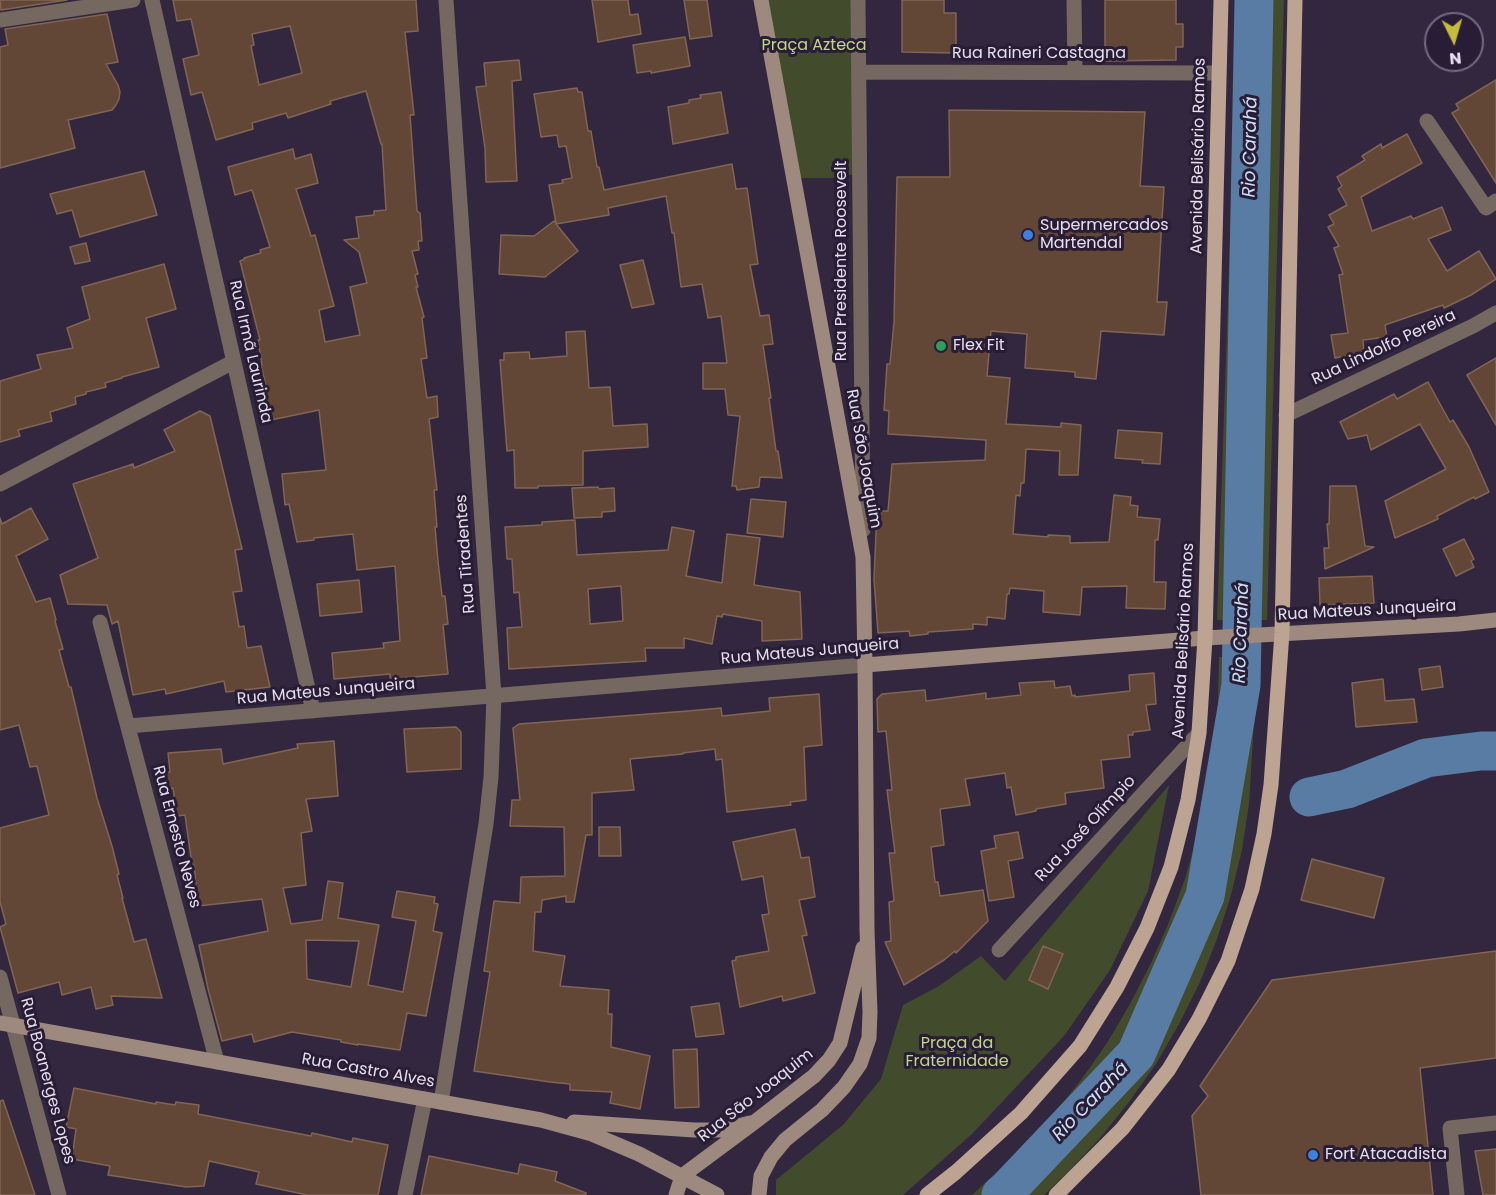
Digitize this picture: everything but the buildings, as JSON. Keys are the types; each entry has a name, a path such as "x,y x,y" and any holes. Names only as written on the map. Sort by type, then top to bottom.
{"main road":[{"name":"Avenida Belisário Ramos","path":"927,1195 1021,1113 1080,1046 1118,987 1147,928 1171,867 1188,800 1213,637 1221,0"},
{"path":"1056,1195 1122,1129 1169,1069 1199,1019 1228,961 1252,889 1264,834 1271,785 1282,633 1295,0"}],"street":[{"path":"0,20 133,0"},
{"name":"Rua Irmã Laurinda","path":"152,0 313,711"},
{"name":"Rua Tiradentes","path":"441,1102 486,824 491,777 494,696 446,0"},
{"name":"Rua São Joaquim","path":"759,1195 761,1176 771,1156 785,1140 822,1110 844,1087 860,1064 869,1038 870,1012 863,557 760,0"},
{"name":"Rua Presidente Roosevelt","path":"858,0 863,557"},
{"path":"1074,0 1075,72"},
{"name":"Rua Raineri Castagna","path":"859,72 1220,73"},
{"path":"1427,120 1486,208 1496,201"},
{"name":"Rua Lindolfo Pereira","path":"1286,415 1496,313"},
{"path":"0,484 233,362"},
{"name":"Rua Mateus Junqueira","path":"128,726 1213,637 1496,620"},
{"name":"Rua Ernesto Neves","path":"100,622 217,1062"},
{"name":"Rua José Olímpio","path":"999,950 1199,733"},
{"name":"Rua São Joaquim","path":"682,1176 814,1076 829,1060 840,1043 867,930"},
{"name":"Rua Boanerges Lopes","path":"0,977 7,1024 59,1195"},
{"name":"Rua Castro Alves","path":"7,1024 541,1120 592,1134 639,1154 717,1195"},
{"path":"405,1195 425,1099"},
{"path":"541,1120 694,1130 723,1130 756,1121"},
{"path":"1456,1195 1450,1128 1496,1123"},
{"path":"676,1195 682,1176"}],"green space":[{"name":"Praça Azteca","path":"761,0 858,0 859,173 834,178 793,178"},
{"path":"1237,0 1284,0 1267,620 1217,620"},
{"path":"1258,656 1249,804 1242,850 1217,939 1200,982 1179,1024 1156,1064 1129,1102 1100,1138 1044,1195 972,1195 1023,1148 1053,1115 1107,1043 1130,1004 1169,922 1185,879 1197,836 1214,748 1219,657"},
{"name":"Praça da Fraternidade","path":"1169,785 1148,891 1110,970 1064,1036 972,1134 903,1195 776,1195 776,1180 843,1125 881,1079 903,1005 939,986 981,956 1005,981"}],"waterway":[{"name":"Rio Carahá","path":"1001,1195 1136,1054 1205,896 1241,685 1254,0"},
{"path":"1309,797 1347,789 1426,758 1496,751"}],"place":[{"name":"Supermercados Martendal","path":"1028,235"},
{"name":"Flex Fit","path":"941,346"},
{"name":"Fort Atacadista","path":"1313,1155"}]}
